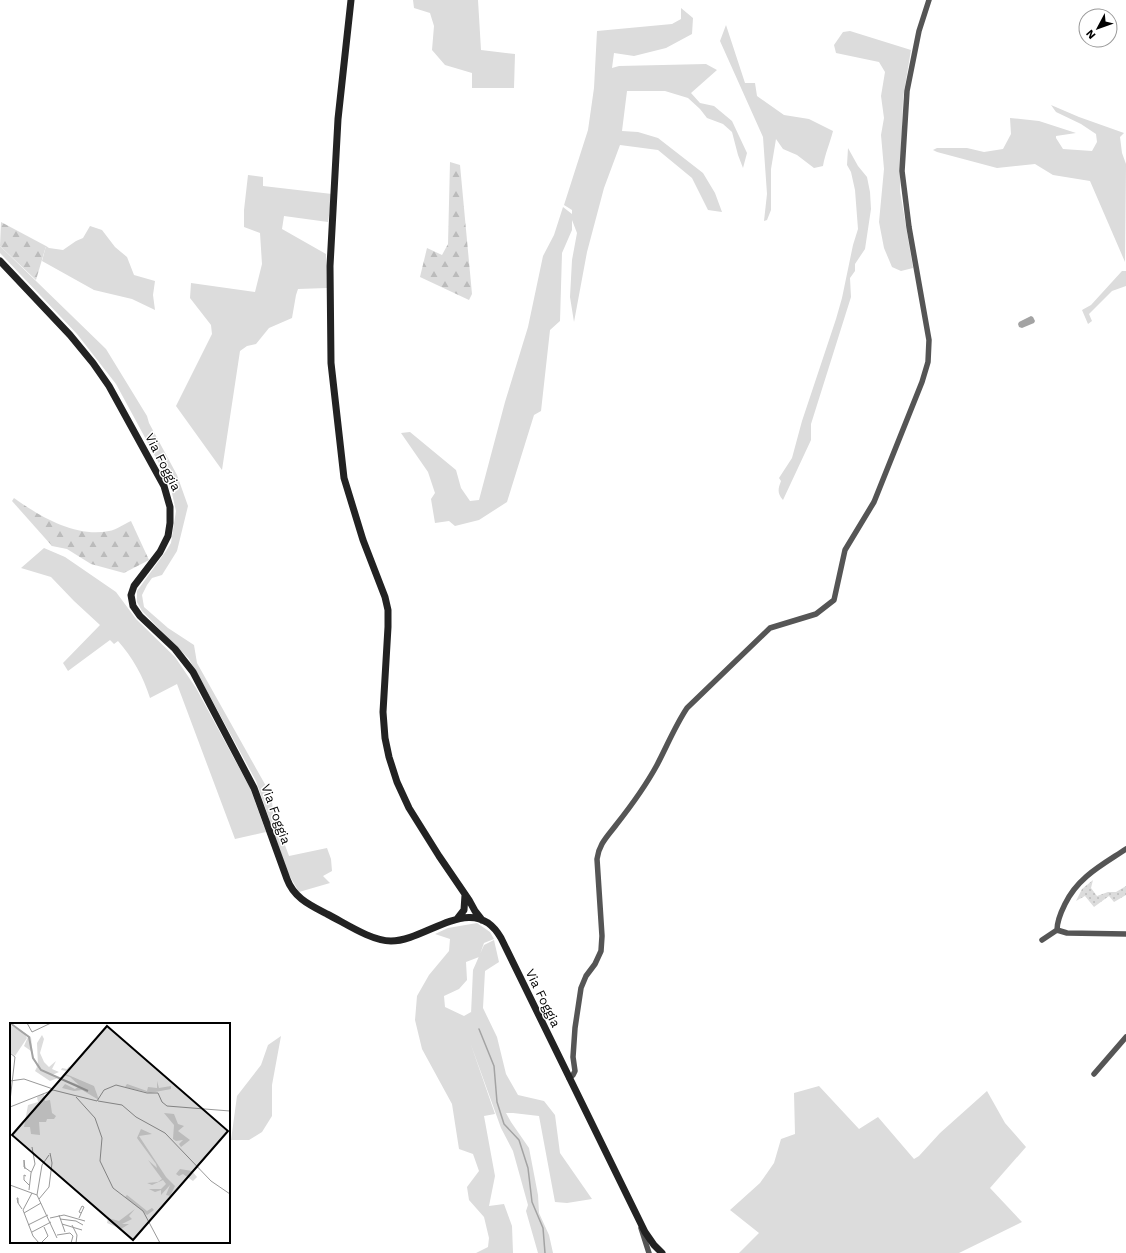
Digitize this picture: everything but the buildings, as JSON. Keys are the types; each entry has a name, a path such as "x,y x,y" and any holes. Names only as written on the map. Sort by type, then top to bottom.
{"main road":[{"path":"351,0 338,118 330,266 331,363 344,478 363,540 385,597 388,610 383,712 385,738 389,757 397,782 408,808 473,908 483,920"},
{"name":"Via Foggia","path":"0,261 70,335 101,374 164,486 170,507 169,532 160,552 134,586 131,595 133,606 140,616 175,650 193,672 252,782 288,883 294,893 302,900 321,911 369,936 386,941 405,939 457,920 468,918 483,920 494,927 501,938 640,1223 654,1245 662,1253"},
{"path":"465,895 464,908 468,918 472,914 473,908"},
{"path":"457,920 464,908"}],"street":[{"path":"570,1078 574,1071 573,1053 575,1028 581,988 586,976 595,964 601,951 602,936 597,859 598,850 606,837 636,800 657,765 678,722 687,708 770,628 816,614 834,600 845,550 874,502 922,382 928,362 929,340 909,227 902,171 908,91 919,31 929,0"},
{"path":"1057,930 1062,909 1075,886 1089,873 1126,849"},
{"path":"1057,930 1067,933 1126,934"},
{"path":"1042,940 1057,930"},
{"path":"1094,1074 1126,1037"},
{"path":"640,1223 645,1245 649,1253"}],"green space":[{"path":"413,0 478,0 481,50 515,54 514,88 472,88 472,73 445,65 432,50 434,26 430,13 414,8"},
{"path":"681,8 693,18 692,34 666,48 634,56 614,53 612,68 619,66 706,64 717,70 691,93 700,103 714,106 732,121 747,153 743,168 732,132 723,124 707,118 688,98 665,91 627,91 622,131 638,132 658,138 703,173 715,193 722,212 708,210 692,178 658,150 620,145 604,188 587,252 574,322 570,297 572,260 577,233 572,220 572,230 562,253 560,321 550,330 541,411 534,415 507,502 479,520 455,526 449,521 435,523 431,499 435,493 428,472 401,433 410,432 456,470 461,488 470,501 479,500 505,402 528,327 543,256 554,235 563,207 572,214 572,210 564,205 588,130 594,88 597,31 672,24 681,19"},
{"path":"726,25 745,83 755,83 757,96 784,115 809,119 833,131 823,166 814,168 797,155 783,149 776,139 771,169 771,210 767,220 764,221 767,194 763,137 720,41"},
{"path":"850,31 911,50 903,98 900,191 913,268 901,271 892,267 884,248 879,222 884,169 881,135 884,118 881,96 885,72 879,62 836,53 834,45 843,32"},
{"path":"1051,105 1124,133 1120,137 1122,153 1126,164 1125,262 1090,181 1053,175 1035,164 997,168 933,150 937,148 967,148 984,152 1003,149 1011,134 1010,118 1039,121 1076,133 1056,136 1056,138 1063,149 1092,151 1097,142 1096,134 1081,124 1056,112"},
{"path":"848,148 858,166 867,177 870,192 871,209 865,249 855,264 855,271 850,278 851,297 811,424 811,440 783,500 779,493 781,481 779,478 792,458 802,421 836,319 858,229 855,190 851,172 847,165"},
{"path":"450,162 460,165 472,294 469,300 420,277 427,248 442,255 448,244"},
{"path":"248,175 263,177 263,186 332,194 328,222 284,216 282,229 326,254 327,288 298,289 292,318 269,328 256,344 247,346 240,351 222,470 176,406 212,334 211,325 190,298 191,283 255,292 262,264 260,233 244,227 244,210"},
{"path":"1,222 46,246 36,280 0,246"},
{"path":"90,226 102,230 115,247 127,257 134,275 155,281 153,295 155,310 132,299 94,290 42,261 46,246 49,248 63,250 83,238"},
{"path":"0,246 106,349 147,416 149,423 177,475 188,506 177,551 162,575 152,578 147,585 142,595 144,607 168,628 194,645 197,663 271,795 274,816 289,856 327,848 331,859 332,871 323,876 330,883 299,892 288,873 256,781 207,691 189,659 142,611 137,602 137,591 171,543 176,511 171,489 162,469 116,384 77,334 0,253"},
{"path":"1122,271 1126,271 1126,286 1112,291 1089,314 1092,321 1088,324 1082,310 1091,305"},
{"path":"14,498 35,512 58,524 84,531 109,531 131,521 149,560 124,573 91,564 67,549 52,546 12,501"},
{"path":"44,548 65,557 116,592 136,619 175,657 196,688 250,788 266,832 235,839 177,684 150,698 141,675 133,661 118,641 114,644 110,640 68,671 63,663 100,625 51,577 21,568"},
{"path":"1093,880 1091,888 1097,896 1108,892 1116,892 1126,886 1126,895 1114,902 1109,896 1094,907 1085,896 1076,901 1082,889"},
{"path":"477,923 490,932 494,939 484,943 480,954 484,945 494,940 499,962 485,971 483,1008 497,1037 506,1074 518,1095 544,1101 555,1115 560,1153 592,1199 567,1203 555,1202 539,1116 506,1113 529,1148 538,1195 539,1213 549,1235 553,1253 538,1253 526,1211 528,1205 513,1151 501,1128 470,1042 495,1114 484,1116 495,1176 489,1206 504,1204 512,1226 513,1253 476,1253 488,1247 489,1238 484,1217 469,1200 467,1187 479,1171 473,1154 459,1149 452,1104 422,1049 415,1020 417,996 429,975 449,951 450,939 435,934 448,928","holes":["479,957 473,970 471,1014 471,1012 464,1016 445,1007 444,996 459,989 467,980 466,962"]},
{"path":"281,1036 272,1085 272,1116 262,1132 249,1140 231,1140 237,1096 261,1065 268,1045"},
{"path":"819,1086 859,1129 878,1117 914,1159 919,1156 940,1133 987,1091 1005,1123 1026,1147 990,1188 1022,1222 959,1253 739,1253 759,1233 730,1210 760,1183 774,1163 781,1139 795,1134 794,1093"}],"shaded area":[{"path":"1031,316 1035,321 1034,323 1022,328 1019,327 1019,322"}],"waterway":[{"path":"479,1029 494,1066 497,1102 504,1124 519,1140 528,1168 532,1202 543,1228 545,1253"}]}
